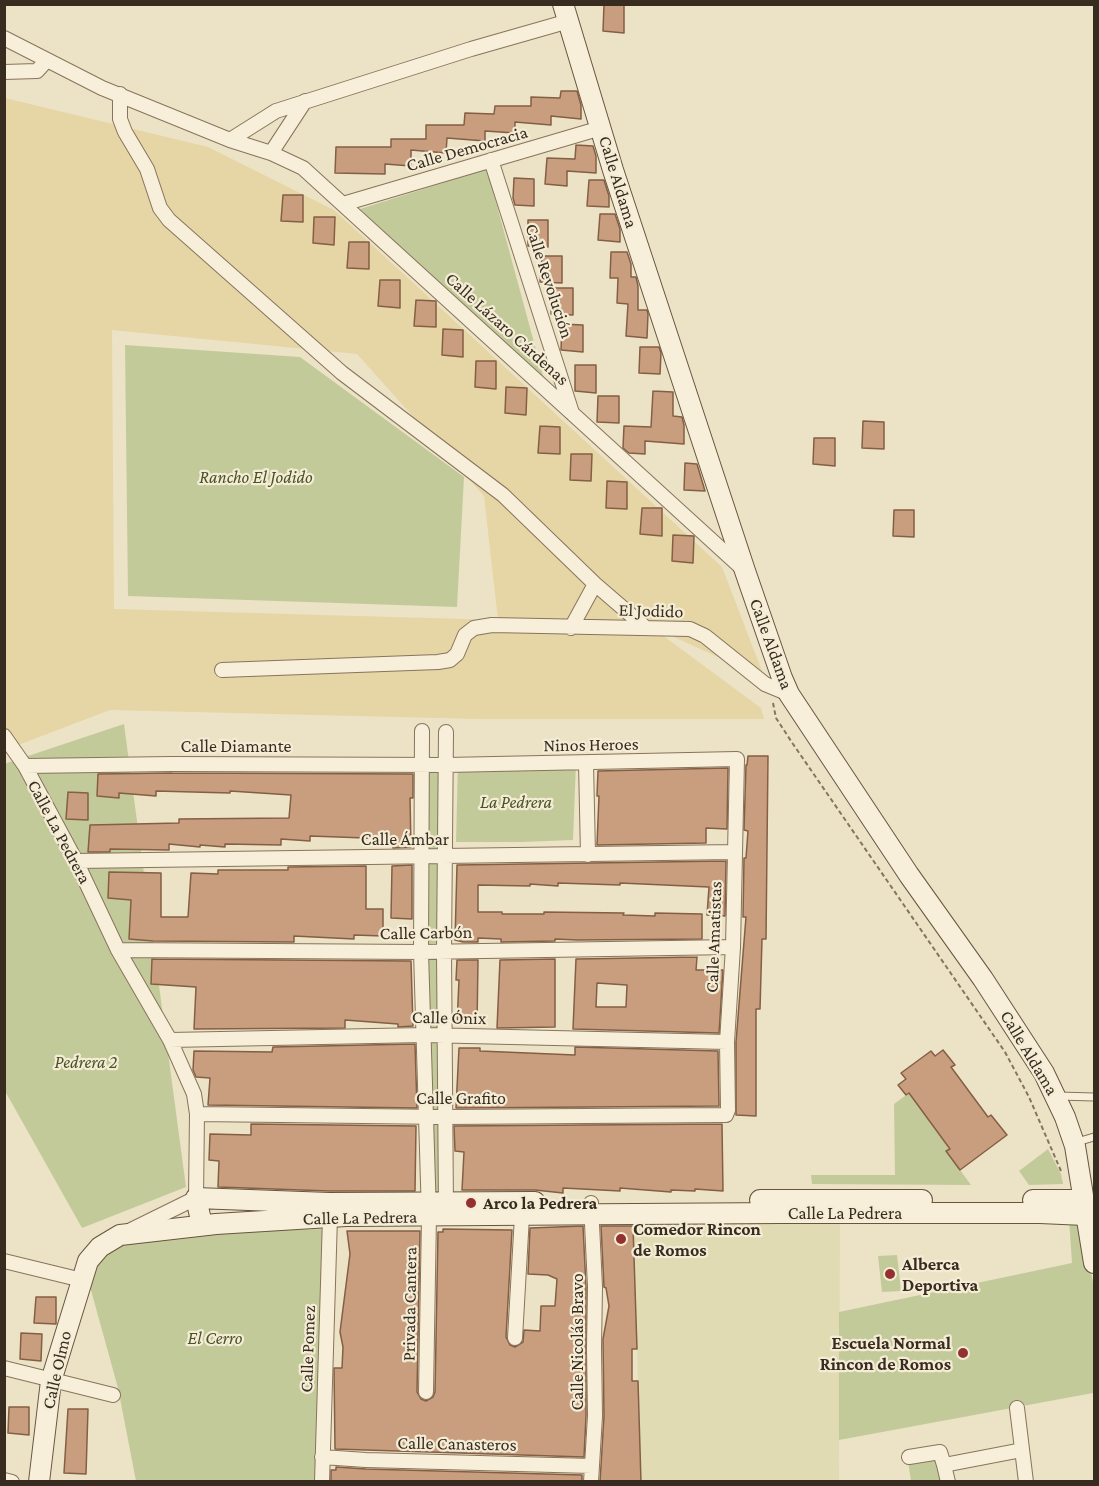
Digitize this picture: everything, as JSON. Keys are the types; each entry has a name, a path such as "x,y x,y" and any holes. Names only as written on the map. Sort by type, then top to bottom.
{"main road":[{"name":"Calle Aldama","path":"566,13 601,128 745,571 789,694 909,875 1030,1050 1056,1096 1074,1143 1088,1206 1095,1263"},
{"name":"Calle La Pedrera","path":"592,1209 522,1216 437,1209 329,1203 196,1198 202,1225 437,1209 1088,1206"},
{"path":"120,1235 202,1225"},
{"name":"Calle Olmo","path":"39,1482 51,1381 88,1261 100,1247 120,1235"}],"street":[{"path":"230,140 276,111 471,49 566,13"},
{"name":"Calle Lázaro Cárdenas","path":"4,38 102,88 230,140 272,153 303,168 745,571"},
{"path":"4,72 37,71 47,60"},
{"path":"120,94 120,119 125,132 147,168 160,208 169,220 342,373 502,495 595,584 646,628"},
{"path":"272,153 305,101"},
{"name":"Calle Democracia","path":"343,204 601,128"},
{"name":"Calle Revolución","path":"491,160 572,413"},
{"path":"571,628 595,584"},
{"name":"El Jodido","path":"222,670 450,660 457,654 465,635 474,628 492,625 690,629 705,636 765,684 789,694"},
{"path":"422,731 421,952 426,1116 437,1209"},
{"path":"437,1209 445,1117 446,732"},
{"name":"Calle La Pedrera","path":"4,736 25,766 76,861 118,950 170,1040 194,1094 197,1114 196,1198"},
{"name":"Ninos Heroes","path":"446,765 736,759"},
{"name":"Calle Amatistas","path":"726,1115 728,1110 727,1042 733,947 736,759"},
{"path":"586,763 588,855"},
{"name":"Calle Diamante","path":"25,766 446,765"},
{"name":"Calle Ámbar","path":"76,861 735,852"},
{"name":"Calle Carbón","path":"118,950 421,952 733,947"},
{"name":"Calle Ónix","path":"170,1040 424,1035 727,1042"},
{"name":"Calle Grafito","path":"197,1114 445,1117 726,1115"},
{"path":"120,1235 196,1198"},
{"name":"Privada Cantera","path":"426,1392 437,1209"},
{"name":"Calle Nicolás Bravo","path":"591,1482 595,1416 595,1287 592,1209"},
{"path":"515,1338 522,1216"},
{"name":"Calle Pomez","path":"322,1482 330,1218"},
{"path":"4,1260 82,1280"},
{"path":"4,1368 112,1395"},
{"path":"1017,1408 1026,1482"},
{"path":"944,1465 1022,1450"},
{"path":"909,1457 940,1452 948,1482"},
{"name":"Calle Canasteros","path":"322,1457 592,1466"},
{"path":"4,1480 12,1482"}],"lane":[{"path":"1056,1096 1095,1097"},
{"path":"1074,1143 1095,1137"}],"path":[{"path":"765,684 776,718 1005,1052 1029,1097 1063,1174"}],"shaded area":[{"path":"840,1214 839,1481 641,1481 633,1215"}],"green space":[{"path":"487,169 545,383 360,209"},
{"name":"Rancho El Jodido","path":"125,345 300,357 464,477 457,607 128,596"},
{"name":"Pedrera 2","path":"124,724 186,1187 82,1228 5,1091 4,764"},
{"path":"441,762 439,1193 430,1194 425,763"},
{"name":"La Pedrera","path":"458,762 576,763 573,840 456,842"},
{"path":"909,1093 950,1149 947,1152 971,1185 812,1184 811,1175 895,1175 894,1104"},
{"path":"1048,1149 1061,1174 1063,1184 1029,1185 1019,1171"},
{"path":"1081,1217 1094,1288 1094,1400 1093,1393 839,1440 839,1312 1072,1263 1069,1219"},
{"name":"El Cerro","path":"323,1229 320,1481 136,1481 118,1388 89,1283 93,1264 121,1241 201,1232"},
{"name":"Alberca Deportiva","path":"897,1255 901,1291 882,1292 878,1256"},
{"path":"938,1456 944,1481 911,1481 908,1461"}],"sand":[{"path":"5,98 208,147 334,210 722,567 762,671 757,675 650,626 761,708 764,719 479,719 110,710 5,750","holes":["112,330 357,354 484,496 498,620 114,609"]}],"building":[{"path":"604,5 624,5 624,33 603,31"},
{"path":"561,91 577,91 581,105 581,119 551,116 551,125 515,122 515,133 485,131 485,141 447,138 446,153 411,150 411,166 385,164 385,174 335,173 336,147 391,147 391,139 426,139 426,125 464,125 465,113 494,114 495,106 531,106 531,97 560,98"},
{"path":"576,145 593,146 596,156 596,173 567,171 567,186 545,184 547,158 575,159"},
{"path":"514,178 534,179 534,206 515,205"},
{"path":"589,180 604,180 609,196 609,207 587,206"},
{"path":"283,195 303,195 303,222 281,221"},
{"path":"600,214 615,214 620,229 620,242 598,240"},
{"path":"314,217 335,217 334,245 313,243"},
{"path":"528,220 548,220 548,247 528,246"},
{"path":"349,242 369,242 369,269 347,268"},
{"path":"611,252 627,252 631,264 631,277 636,277 638,286 638,310 647,310 648,314 647,338 626,336 628,304 617,303 618,278 610,278"},
{"path":"542,256 562,256 562,283 540,282"},
{"path":"380,280 400,280 400,308 378,306"},
{"path":"552,288 573,288 573,315 551,314"},
{"path":"416,300 436,301 436,327 414,326"},
{"path":"562,324 583,325 583,352 561,350"},
{"path":"443,329 463,330 463,357 442,355"},
{"path":"640,347 659,347 660,374 639,373"},
{"path":"476,361 496,361 496,389 475,387"},
{"path":"575,365 596,365 596,393 575,391"},
{"path":"506,387 527,388 526,415 505,413"},
{"path":"653,391 673,392 673,416 682,417 684,444 645,441 645,454 629,453 623,448 624,426 651,427"},
{"path":"598,396 619,396 619,423 597,422"},
{"path":"863,421 884,422 884,449 862,448"},
{"path":"540,426 560,427 560,454 538,453"},
{"path":"814,438 835,438 835,466 813,464"},
{"path":"571,454 592,454 591,481 570,480"},
{"path":"685,463 697,464 705,491 684,490"},
{"path":"607,481 627,482 627,509 606,508"},
{"path":"642,508 662,508 662,536 640,534"},
{"path":"894,510 914,510 914,537 893,536"},
{"path":"673,535 694,536 693,563 672,561"},
{"path":"748,756 768,756 766,939 762,939 760,1009 756,1009 756,1116 736,1115 736,1042 746,917 743,917 744,858 746,858 748,831 744,830"},
{"path":"728,768 727,829 706,828 706,843 597,845 598,771"},
{"path":"98,774 413,774 413,798 410,798 411,847 393,848 393,839 310,836 310,841 281,839 281,845 225,844 225,847 200,845 200,847 169,844 169,850 110,849 110,852 88,852 90,825 179,823 179,819 289,818 291,795 230,791 230,793 156,791 156,796 119,793 119,798 97,796"},
{"path":"68,792 88,793 88,820 66,819"},
{"path":"726,861 725,916 707,915 709,887 620,883 620,885 558,883 558,886 478,885 478,912 502,912 502,914 624,913 623,915 655,916 655,913 702,914 702,939 555,939 555,941 501,942 501,939 478,938 478,942 455,940 457,865"},
{"path":"412,865 412,919 391,918 392,866"},
{"path":"366,866 366,909 383,909 383,936 354,935 354,939 294,936 294,942 129,939 131,900 108,898 109,872 161,873 161,917 188,917 191,873 218,874 218,870 288,870 288,867"},
{"path":"697,957 696,970 723,970 719,1033 573,1029 576,959","holes":["597,983 627,985 626,1007 596,1007"]},
{"path":"152,959 411,961 413,1026 398,1027 398,1024 345,1020 345,1028 194,1029 196,987 151,984"},
{"path":"555,959 555,1027 497,1028 500,960"},
{"path":"457,960 478,960 477,1025 457,1024 459,980 456,980"},
{"path":"415,1044 417,1108 208,1105 210,1078 196,1077 193,1070 194,1051 272,1052 273,1047"},
{"path":"575,1047 718,1051 719,1106 456,1108 459,1048 575,1055"},
{"path":"943,1050 955,1065 951,1067 988,1117 991,1115 1007,1135 960,1170 946,1151 950,1149 909,1093 906,1095 898,1085 906,1079 901,1073 931,1051 935,1056"},
{"path":"251,1124 416,1126 415,1191 218,1187 219,1161 209,1160 210,1134 251,1135"},
{"path":"722,1124 723,1191 695,1189 695,1191 671,1190 671,1192 620,1188 620,1191 563,1188 563,1193 535,1190 462,1190 464,1152 455,1151 454,1126"},
{"path":"583,1226 586,1287 584,1457 335,1449 334,1368 342,1368 343,1347 340,1332 350,1254 347,1231 420,1231 417,1392 421,1399 426,1401 433,1397 435,1392 438,1232 443,1232 443,1229 512,1230 506,1337 510,1345 515,1347 523,1342 524,1330 540,1331 541,1306 555,1306 557,1279 548,1275 528,1274 530,1228"},
{"path":"601,1226 633,1226 637,1349 632,1349 632,1381 638,1381 641,1482 600,1482 604,1416 603,1339 609,1306 604,1287"},
{"path":"36,1297 56,1297 56,1324 34,1323"},
{"path":"21,1333 42,1334 41,1361 20,1359"},
{"path":"9,1407 29,1407 29,1435 8,1433"},
{"path":"68,1409 88,1409 86,1474 64,1473"},
{"path":"336,1467 582,1475 582,1482 331,1482 331,1470 336,1470"}],"place":[{"name":"Arco la Pedrera","path":"471,1203"},
{"name":"Comedor Rincon de Romos","path":"621,1239"},
{"name":"Alberca Deportiva","path":"890,1274"},
{"name":"Escuela Normal Rincon de Romos","path":"963,1353"}]}
